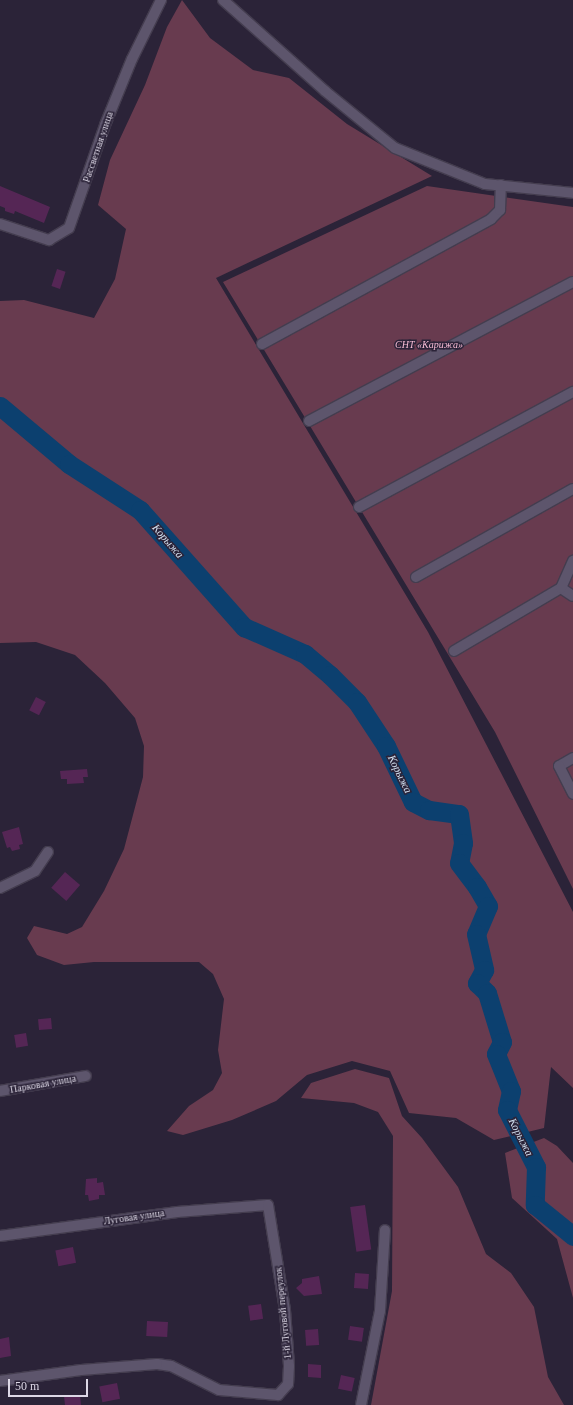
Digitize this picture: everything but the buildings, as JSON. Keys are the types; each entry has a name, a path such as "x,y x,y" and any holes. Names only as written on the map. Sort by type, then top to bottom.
{"street":[{"name":"Рассветная улица","path":"0,224 49,240 69,228 117,96 146,27 161,0"},
{"path":"223,0 325,91 395,148 485,184 573,193"},
{"path":"262,344 491,219 500,210 501,185"},
{"path":"309,421 573,282"},
{"path":"359,507 573,392"},
{"path":"416,577 573,489"},
{"path":"454,651 561,588 573,561"},
{"path":"561,588 573,596"},
{"path":"573,758 558,766 573,794"},
{"path":"0,888 35,871 48,852"},
{"name":"Парковая улица","path":"0,1091 86,1076"},
{"name":"Луговая улица","path":"0,1236 177,1212 268,1205"},
{"name":"1-й Луговой переулок","path":"0,1381 81,1370 157,1364 171,1366 220,1390 278,1395 288,1384 289,1366 285,1310 268,1205"},
{"path":"360,1405 380,1311 385,1230"}],"green space":[{"path":"182,0 210,38 253,70 289,78 347,124 432,176 216,278 428,632 573,912 573,1088 551,1067 544,1128 494,1140 456,1118 409,1113 390,1071 352,1061 307,1075 276,1101 232,1120 183,1135 167,1131 189,1106 213,1090 222,1073 218,1050 224,999 213,974 199,962 94,962 64,965 37,955 27,938 34,926 67,934 82,927 104,891 124,849 143,777 144,746 135,718 105,683 75,655 36,642 0,643 0,301 24,300 94,318 115,279 126,229 98,205 110,160 145,85 167,27"},
{"name":"СНТ «Карижа»","path":"427,186 573,207 573,889 495,732 223,282"},
{"path":"355,1069 389,1078 402,1116 422,1138 458,1187 486,1254 511,1273 534,1307 548,1377 564,1405 371,1405 392,1291 393,1136 378,1112 354,1103 301,1098 311,1083"},
{"path":"544,1138 557,1146 573,1163 573,1298 557,1239 512,1198 505,1153"}],"waterway":[{"name":"Корыжа","path":"0,406 69,464 140,510 244,627 305,654 330,675 357,702 386,746 413,802 429,810 459,814 463,843 459,863 477,887 488,906 476,934 484,970 477,983 487,993 502,1042 496,1054 511,1091 507,1110 536,1167 535,1205 573,1236"}]}
